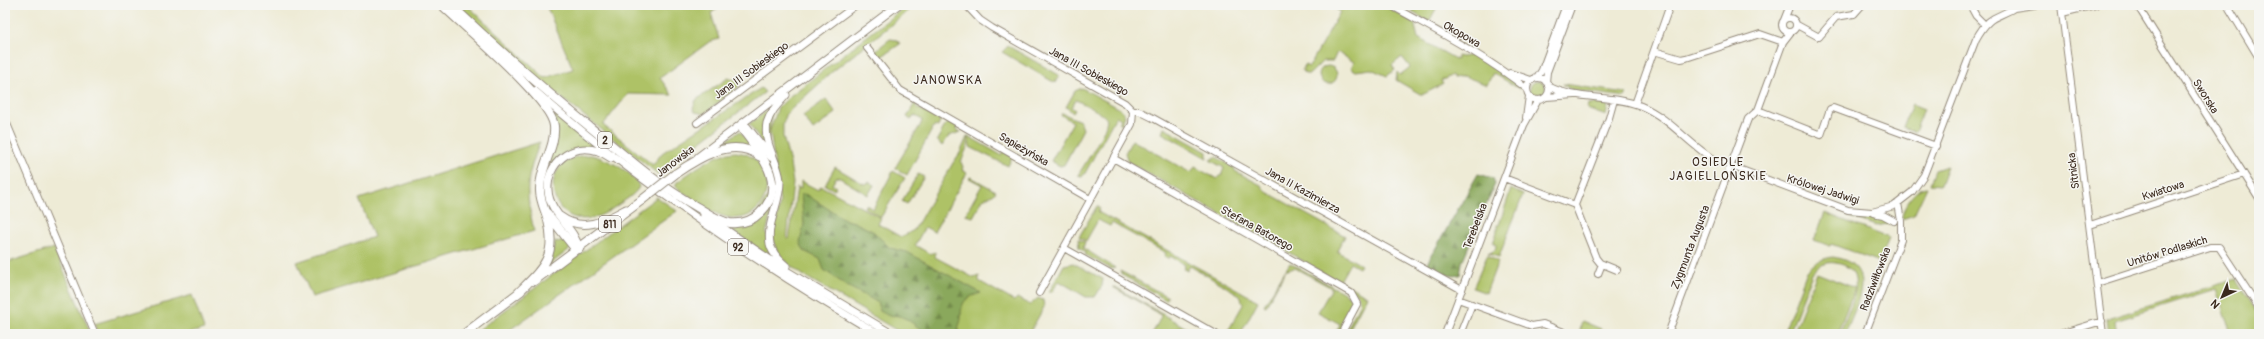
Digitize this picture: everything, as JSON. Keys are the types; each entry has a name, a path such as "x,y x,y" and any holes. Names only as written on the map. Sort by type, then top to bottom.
{"highway":[{"path":"442,5 516,74 547,107 554,123 553,140 540,179 540,195 551,238 550,254 544,265 518,293"},
{"name":"2","path":"452,5 551,96 680,198"},
{"path":"680,198 727,222 741,222 751,219 764,208 772,193 771,176 763,159 743,130 742,124"},
{"path":"689,164 718,151 730,148 747,149 763,159"},
{"name":"Janowska","path":"464,334 579,249 689,164"},
{"path":"545,211 573,246 579,249"}],"main road":[{"name":"Janowska","path":"689,164 795,85 898,5"},
{"name":"92","path":"516,74 635,173 763,264 878,334"},
{"path":"795,85 776,106 768,123 767,135 773,159 778,171 780,186 770,226 771,247 782,263 815,289"},
{"path":"742,124 747,127 773,159"},
{"path":"579,249 578,242 557,213 548,194 548,180 555,164 566,155 581,149 598,151 635,173"},
{"name":"92","path":"680,198 815,289 892,334"},
{"path":"557,213 576,224 594,224 642,200"}],"street":[{"name":"Jana III Sobieskiego","path":"697,123 856,5"},
{"name":"Jana III Sobieskiego","path":"966,5 986,24 1125,103 1133,112 1132,124 1039,293"},
{"name":"Okopowa","path":"1390,5 1502,70 1527,88"},
{"path":"1566,5 1542,70 1527,88 1529,96 1538,100 1546,97 1547,72 1572,5"},
{"path":"1635,104 1670,5"},
{"path":"1791,5 1792,18 1797,25 1819,36 1836,17 1853,14 1862,5"},
{"path":"1791,5 1782,26 1787,32 1795,30 1797,25"},
{"path":"1970,5 1976,16 1984,24 1990,19 2016,7 2034,5"},
{"name":"Sitnicka","path":"2061,5 2103,334"},
{"path":"2062,13 2095,5"},
{"name":"Sworska","path":"2138,5 2259,198"},
{"path":"2227,5 2259,58"},
{"path":"1784,20 1792,18"},
{"name":"Królowej Jadwigi","path":"1546,97 1576,95 1635,104 1659,116 1704,154 1730,166 1848,210 1863,212 1889,208 1898,203 1921,181 1936,146 1976,39 1984,24"},
{"name":"Zygmunta Augusta","path":"1668,334 1748,119 1758,110 1787,32"},
{"path":"1654,50 1686,58 1760,34 1784,42"},
{"name":"Sapieżyńska","path":"867,48 898,88 1090,199"},
{"name":"Okopowa","path":"1502,70 1534,79"},
{"path":"1534,79 1547,84"},
{"name":"Królowej Jadwigi","path":"1547,84 1576,95"},
{"name":"Terebelska","path":"1524,125 1529,96"},
{"name":"Terebelska","path":"1445,334 1524,125 1538,100"},
{"path":"1614,100 1609,118 1575,205 1596,258 1602,264 1617,270"},
{"path":"1758,110 1821,135 1830,109 1834,108 1936,146"},
{"name":"Jana II Kazimierza","path":"1133,112 1139,111 1153,118 1462,290"},
{"path":"5,119 95,334"},
{"name":"Stefana Batorego","path":"1113,158 1351,293 1356,304 1342,334"},
{"name":"Kwiatowa","path":"2090,225 2244,174"},
{"path":"1504,178 1575,205"},
{"name":"Radziwiłłowska","path":"1865,334 1900,240 1898,203"},
{"path":"1889,208 1900,231"},
{"path":"1863,212 1883,215 1894,221"},
{"name":"Unitów Podlaskich","path":"2096,283 2210,247 2219,246 2259,308"},
{"path":"1064,248 1216,334"},
{"path":"1598,274 1602,264"},
{"path":"1458,299 1532,326 1542,324 1564,332"},
{"path":"1460,334 1472,304"},
{"path":"2060,334 2102,321"}],"green space":[{"path":"455,5 467,5 545,78 573,69 546,5 723,5 711,13 719,39 709,42 660,78 672,95 628,94 603,125 653,165 662,153 761,88 765,92 658,174 526,70"},
{"path":"907,5 916,5 832,72 787,113 783,124 783,137 790,163 793,183 787,239 789,239 797,187 801,189 801,181 818,190 821,186 881,218 878,224 901,237 914,230 960,153 967,137 968,145 961,162 963,167 962,170 967,173 934,232 925,227 915,245 930,254 935,252 935,257 974,278 979,276 979,281 1014,301 1017,298 1030,305 1038,298 1043,300 1044,307 1029,334 903,334 803,275 787,263 776,249 773,236 780,203 770,130 778,108 790,96"},
{"path":"1337,5 1384,5 1414,22 1418,38 1457,60 1457,56 1462,57 1473,55 1517,83 1516,85 1520,87 1520,89 1493,73 1487,85 1464,76 1454,78 1452,75 1441,81 1443,84 1424,94 1420,94 1396,80 1397,72 1400,75 1410,67 1402,57 1392,65 1395,70 1387,76 1371,69 1356,71 1351,68 1354,62 1337,52 1333,61 1323,61 1310,74 1305,74 1302,71 1305,65 1309,67 1340,12 1337,10"},
{"path":"1416,5 1438,5 1429,22 1412,12"},
{"path":"890,39 897,40 900,44 878,59 875,51"},
{"path":"1008,46 1059,75 1055,83 1002,52"},
{"path":"1324,66 1332,66 1337,71 1335,82 1332,84 1324,84 1319,79 1319,71"},
{"path":"728,78 737,81 739,86 704,114 695,112 693,108 696,100"},
{"path":"1538,81 1545,86 1546,89 1541,96 1538,97 1531,92 1530,89 1535,82"},
{"path":"1563,84 1625,93 1626,95 1625,97 1571,90"},
{"path":"1082,88 1122,110 1125,116 1121,125 1119,123 1121,119 1116,116 1084,175 1081,176 1078,175 1101,137 1106,122 1106,118 1100,113 1076,100 1071,107 1075,110 1073,113 1066,107 1075,91"},
{"path":"826,99 836,113 813,130 803,116"},
{"path":"915,103 917,104 916,107 931,115 934,113 938,115 940,121 938,127 934,126 907,175 895,168 921,124 922,120 914,115 911,120 907,117"},
{"path":"1602,103 1608,106 1606,116 1587,109 1588,104"},
{"path":"1912,104 1924,109 1915,132 1903,127"},
{"path":"772,107 767,149 749,124"},
{"path":"552,109 599,148 580,148 570,151 561,156 548,171 545,180 546,196 551,207 567,232 566,233 550,212 543,194 543,182 555,133 555,121"},
{"path":"1062,113 1080,121 1083,129 1064,165 1060,166 1051,161 1073,122 1061,115"},
{"path":"950,122 958,126 957,130 961,132 949,136 942,146 937,140 946,124"},
{"path":"1164,128 1207,152 1207,158 1162,133"},
{"path":"747,129 774,165 777,190 766,233 775,260 722,224 752,222 775,185"},
{"path":"740,131 754,149 735,144 716,148"},
{"path":"968,136 1001,155 1003,151 1012,157 1008,166 970,147"},
{"path":"1132,140 1191,173 1195,167 1217,179 1221,176 1224,168 1210,160 1216,157 1234,167 1235,171 1261,185 1265,191 1345,236 1337,251 1361,265 1359,268 1350,263 1340,281 1367,296 1348,332 1346,331 1360,303 1357,295 1353,291 1283,249 1128,162 1125,153"},
{"path":"540,142 531,167 528,186 529,205 534,231 312,297 297,262 374,237 359,199"},
{"path":"736,152 751,157 761,166 766,178 766,190 762,203 754,212 742,218 719,215 706,208 676,187 676,183 704,163 720,155"},
{"path":"591,155 619,166 632,176 639,187 634,193 615,207 593,218 576,218 563,210 555,198 553,183 558,169 571,159"},
{"path":"1947,166 1940,185 1930,184 1935,170"},
{"path":"835,167 864,184 870,182 874,185 868,195 836,177 832,185 836,187 834,190 825,185"},
{"path":"893,171 905,178 881,217 864,207 866,205 873,209"},
{"path":"918,174 924,177 907,204 902,201"},
{"path":"1478,174 1493,178 1495,184 1462,262 1460,275 1451,276 1443,274 1426,265"},
{"path":"971,177 996,191 993,195 983,199 973,217 965,215 982,185 969,178"},
{"path":"1927,187 1914,215 1902,219 1904,209 1910,199 1918,190"},
{"path":"1511,189 1523,195 1499,257 1488,254 1495,250 1496,245 1493,243 1497,232 1497,225 1499,225"},
{"path":"805,194 846,220 854,222 874,232 890,248 907,252 981,293 967,299 963,304 958,330 959,334 934,335 925,332 900,316 889,316 880,311 877,302 847,286 824,270 820,259 804,251 800,242 804,224 801,195"},
{"path":"657,197 677,211 504,334 473,334"},
{"path":"1097,206 1100,208 1098,212 1258,301 1242,331 1232,333 1228,331 1244,303 1241,301 1242,298 1234,293 1235,292 1190,266 1187,271 1184,269 1185,265 1170,256 1168,259 1164,257 1166,253 1112,223 1110,226 1098,220 1086,241 1079,237"},
{"path":"1825,213 1889,238 1880,262 1831,244 1830,246 1814,240"},
{"path":"1846,215 1884,218 1892,223 1876,226"},
{"path":"1078,239 1085,242 1083,248 1115,268 1111,269 1085,255 1086,253 1079,248"},
{"path":"566,241 571,248 549,265 555,242"},
{"path":"54,248 91,334 5,334 5,263"},
{"path":"1487,256 1498,261 1486,293 1473,288"},
{"path":"1833,257 1847,261 1856,268 1860,277 1861,288 1845,334 1839,334 1854,293 1855,283 1853,274 1847,267 1836,263 1829,263 1822,265 1812,274 1789,334 1783,334 1807,271 1818,261"},
{"path":"1073,263 1103,279 1102,286 1095,297 1086,297 1059,281 1052,292 1049,292 1064,265"},
{"path":"1290,263 1348,295 1353,301 1353,305 1338,334 1335,334 1340,324 1318,312 1332,288 1295,268 1286,270 1266,306 1264,305"},
{"path":"1120,271 1168,297 1166,300 1122,275"},
{"path":"1817,273 1855,288 1837,334 1793,334"},
{"path":"2236,279 2259,315 2259,334 2231,334 2216,289 2115,321 2117,334 2109,334 2107,319"},
{"path":"1113,287 1190,330 1185,332 1178,328 1174,334 1152,334 1161,317 1160,314"},
{"path":"192,295 204,329 187,334 98,334 94,324"},
{"path":"1582,321 1613,334 1579,334"}],"district":[{"name":"JANOWSKA","path":"948,80"},
{"name":"OSIEDLE JAGIELLOŃSKIE","path":"1718,169"}]}
